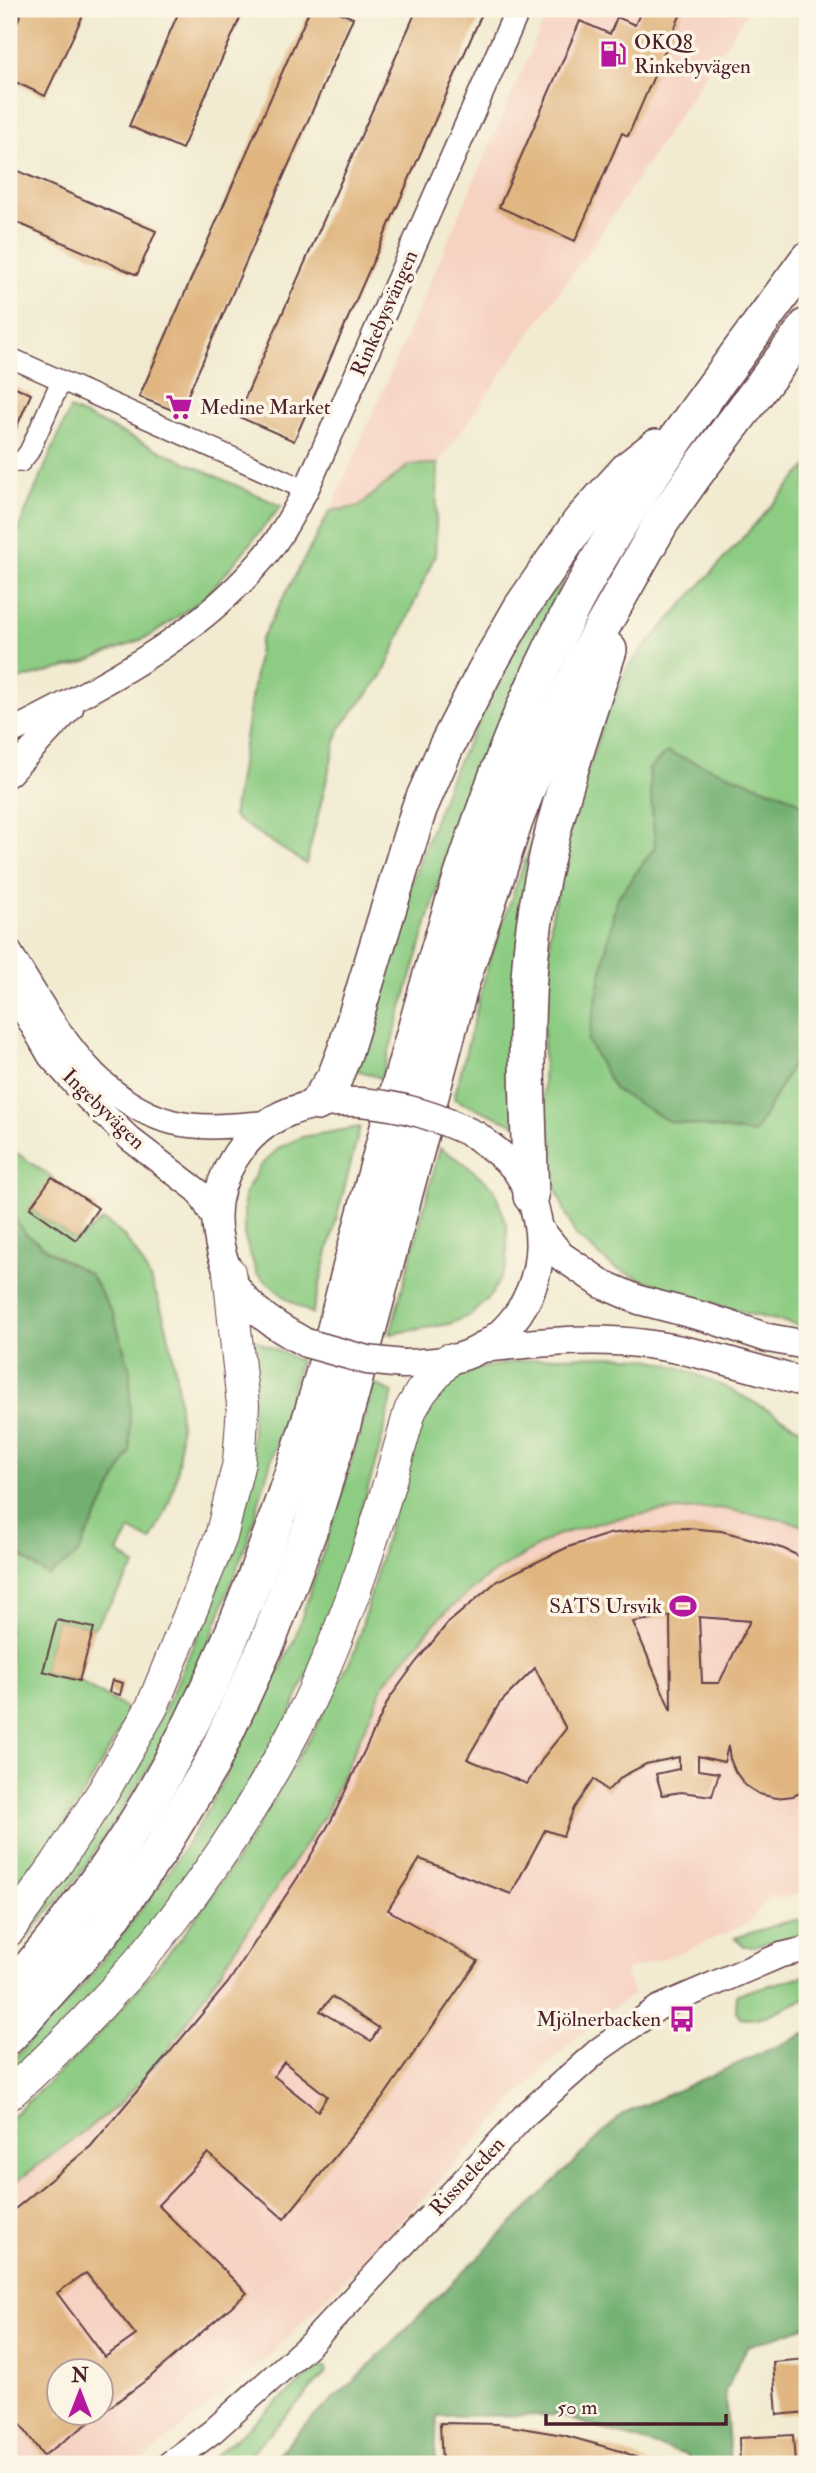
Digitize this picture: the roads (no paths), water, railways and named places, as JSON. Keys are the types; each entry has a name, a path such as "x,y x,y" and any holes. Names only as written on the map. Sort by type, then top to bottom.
{"highway":[{"path":"9,1990 85,1898 136,1824 185,1739 222,1660 253,1583 310,1419 429,976 484,809 513,732 556,640 605,548 689,421 807,260"},
{"path":"9,2036 103,1931 158,1853 212,1763 269,1639 311,1526 343,1424 461,984 515,821 545,743 587,654 662,522 807,326"},
{"path":"317,1103 335,1077 345,1051 419,809 446,747 485,671 521,608 580,522 628,469 689,421"},
{"path":"531,1196 527,1077 528,996 537,910 551,836 567,774 638,564"}],"main road":[{"path":"481,1348 501,1333 518,1314 537,1276 541,1255 540,1230 531,1196 515,1169 500,1154 477,1136 445,1120 415,1110 360,1102 317,1103 290,1111 251,1136 227,1170 219,1194 215,1220 220,1249 243,1297 263,1316 306,1343 367,1360 403,1364 448,1360 481,1348 599,1340 644,1343 692,1351 807,1383"},
{"path":"540,1230 561,1256 602,1284 639,1300 708,1318 768,1338 807,1345"},
{"path":"9,1930 103,1792 152,1707 221,1537 239,1462 243,1405 229,1272"},
{"path":"9,2094 41,2066 115,1991 180,1912 246,1816 300,1720 334,1645 369,1549 410,1410 421,1392 448,1360"}],"street":[{"name":"Rinkebysvängen","path":"9,733 84,695 169,643 218,607 262,561 306,490 518,9"},
{"path":"9,357 306,490"},
{"path":"9,462 20,462 29,452 61,381"},
{"name":"Rinkebysvängen","path":"9,774 84,695"},
{"name":"Ingebyvägen","path":"9,951 65,1041 100,1079 140,1111 173,1122 212,1127 268,1123"},
{"name":"Ingebyvägen","path":"9,985 50,1056 88,1099 130,1139 198,1191 215,1220"},
{"name":"Rissneleden","path":"169,2464 213,2431 310,2344 525,2115 600,2049 658,2008 781,1955 807,1950"}],"place":[{"name":"OKQ8 Rinkebyvägen","path":"613,54"},
{"name":"Medine Market","path":"179,407"},
{"name":"SATS Ursvik","path":"683,1606"},
{"name":"Mjölnerbacken","path":"682,2019"}]}
